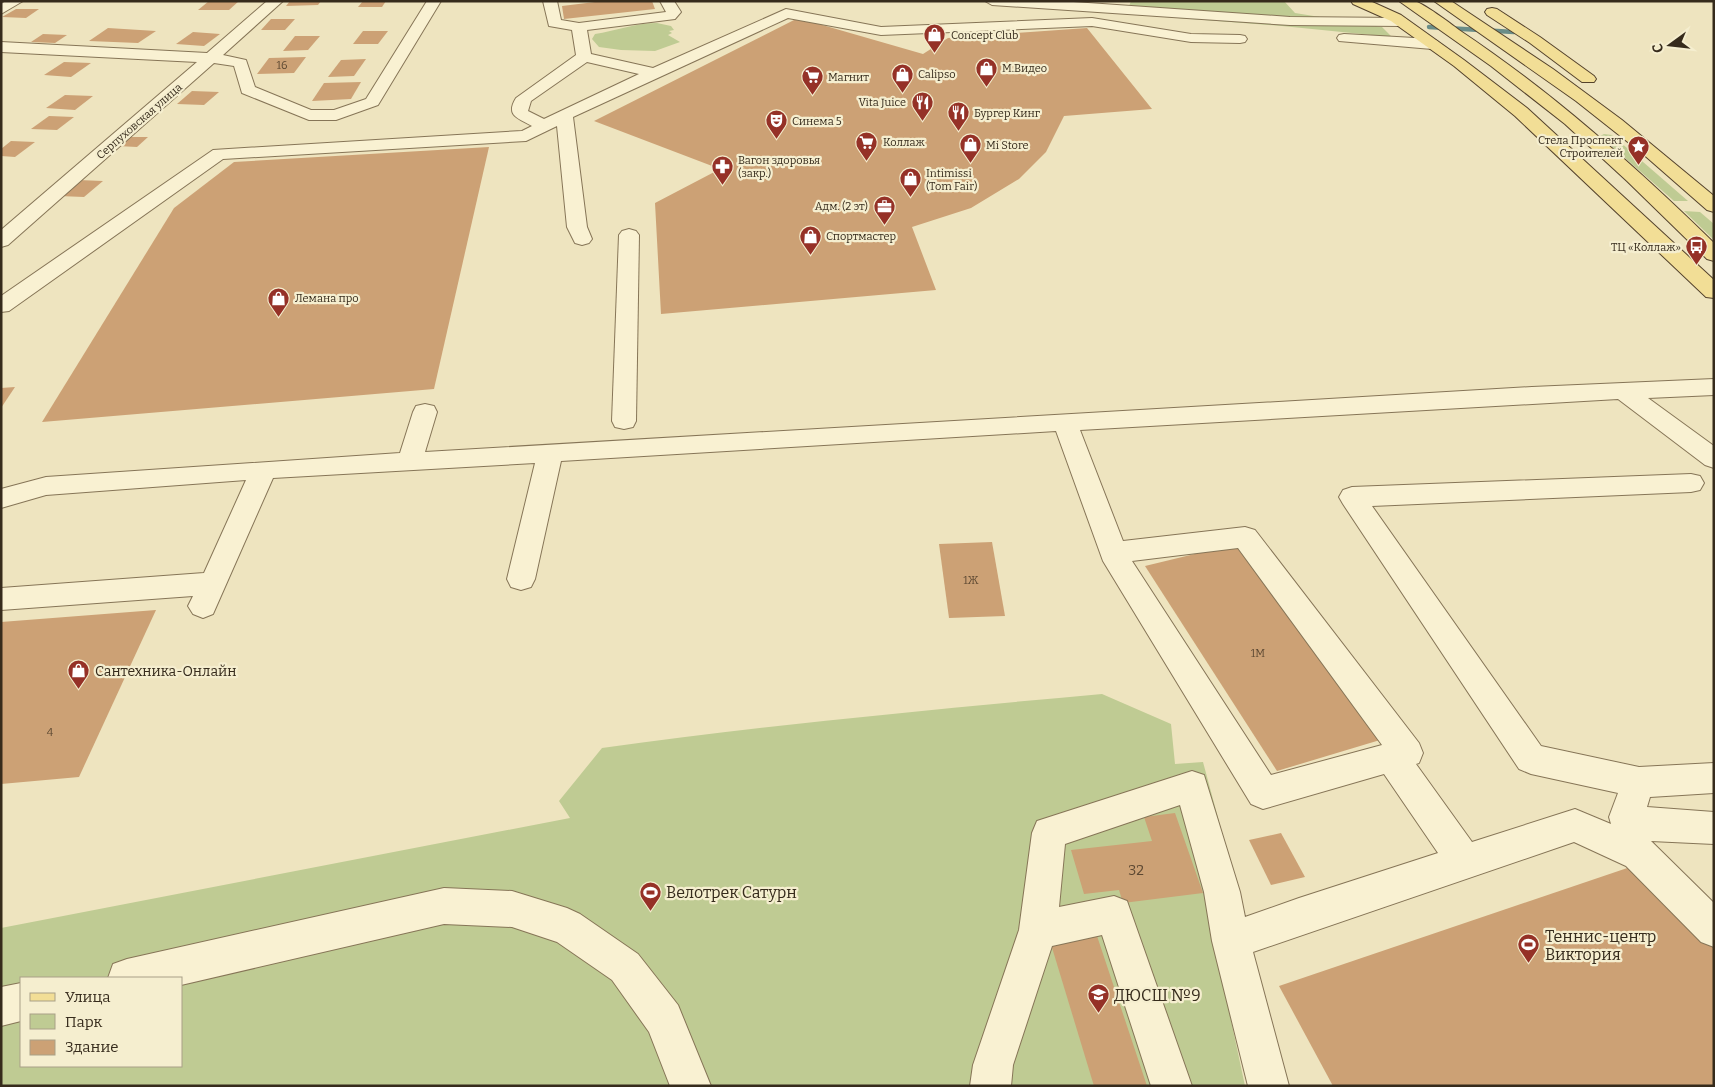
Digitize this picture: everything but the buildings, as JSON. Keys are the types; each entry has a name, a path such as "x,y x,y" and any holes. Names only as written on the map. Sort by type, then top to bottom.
{"main road":[{"path":"1358,1 1401,22 1521,112 1714,292"},
{"path":"1406,1 1455,33 1550,103 1663,204 1714,255"},
{"path":"1441,1 1499,38 1584,100 1714,206"},
{"path":"1484,6 1535,40 1597,86"},
{"path":"1617,106 1636,141"}],"street":[{"path":"1,10 16,1"},
{"name":"Серпуховская улица","path":"1,240 276,1"},
{"path":"1,47 210,58 241,63 248,90 309,115 336,115 372,102 434,1"},
{"path":"550,1 554,23 579,27 670,16 674,12 667,1"},
{"path":"992,1 1290,21 1401,22"},
{"path":"1,306 219,154 526,136 564,116 786,13 881,31 1092,22 1200,39 1253,36 1275,32 1432,44"},
{"path":"579,27 584,57"},
{"path":"1223,54 1253,36"},
{"path":"544,126 520,113 520,105 524,98 584,57 654,74"},
{"path":"564,116 577,227 582,239"},
{"path":"624,421 629,235"},
{"path":"1,499 46,486 264,470 1714,387"},
{"path":"1623,391 1714,459"},
{"path":"410,461 425,412"},
{"path":"1064,423 1117,561 1263,793 1407,753 1246,537 1114,553"},
{"path":"521,579 550,453"},
{"path":"1,599 208,594 264,470"},
{"path":"1691,483 1352,497 1531,759 1639,782 1714,778"},
{"path":"1391,758 1465,862"},
{"path":"1638,854 1626,817 1639,782"},
{"path":"990,1086 993,1065 1038,930 1049,833 1192,786 1222,892 1231,941 1269,1086"},
{"path":"1626,817 1652,825 1714,828"},
{"path":"1231,941 1299,916 1574,826 1638,854 1714,929"},
{"path":"131,977 444,906 512,910 567,927 624,967 664,1019 691,1086"},
{"path":"1038,930 1114,914 1172,1086"},
{"path":"1,1007 20,1002"}],"green space":[{"path":"1131,1 1284,1 1295,13 1382,27 1392,37 1126,14"},
{"path":"657,23 671,26 674,30 669,31 672,33 668,35 680,42 655,51 621,50 599,47 592,39 595,34"},
{"path":"1604,134 1612,135 1688,201 1674,201 1600,136"},
{"path":"1684,211 1700,212 1714,224 1714,240"},
{"name":"Велотрек Сатурн","path":"1102,694 1171,724 1175,764 1203,762 1238,892 1204,893 1245,1086 1,1086 1,928 570,818 559,801 602,748 914,712"}],"waterway":[{"path":"1429,27 1514,32"}],"place":[{"name":"Concept Club","path":"935,54"},
{"name":"М.Видео","path":"986,87"},
{"name":"Calipso","path":"902,93"},
{"name":"Магнит","path":"812,96"},
{"name":"Vita Juice","path":"922,121"},
{"name":"Бургер Кинг","path":"958,132"},
{"name":"Синема 5","path":"776,140"},
{"name":"Коллаж","path":"867,161"},
{"name":"Mi Store","path":"970,164"},
{"name":"Стела Проспект Строителей","path":"1639,165"},
{"name":"Вагон здоровья (закр.)","path":"722,185"},
{"name":"Intimissi (Tom Fair)","path":"910,198"},
{"name":"Адм. (2 эт)","path":"884,225"},
{"name":"Спортмастер","path":"810,255"},
{"name":"ТЦ «Коллаж»","path":"1697,266"},
{"name":"Лемана про","path":"279,317"},
{"name":"Сантехника-Онлайн","path":"79,690"},
{"name":"Велотрек Сатурн","path":"650,911"},
{"name":"Теннис-центр Виктория","path":"1529,964"},
{"name":"ДЮСШ №9","path":"1098,1014"}]}
